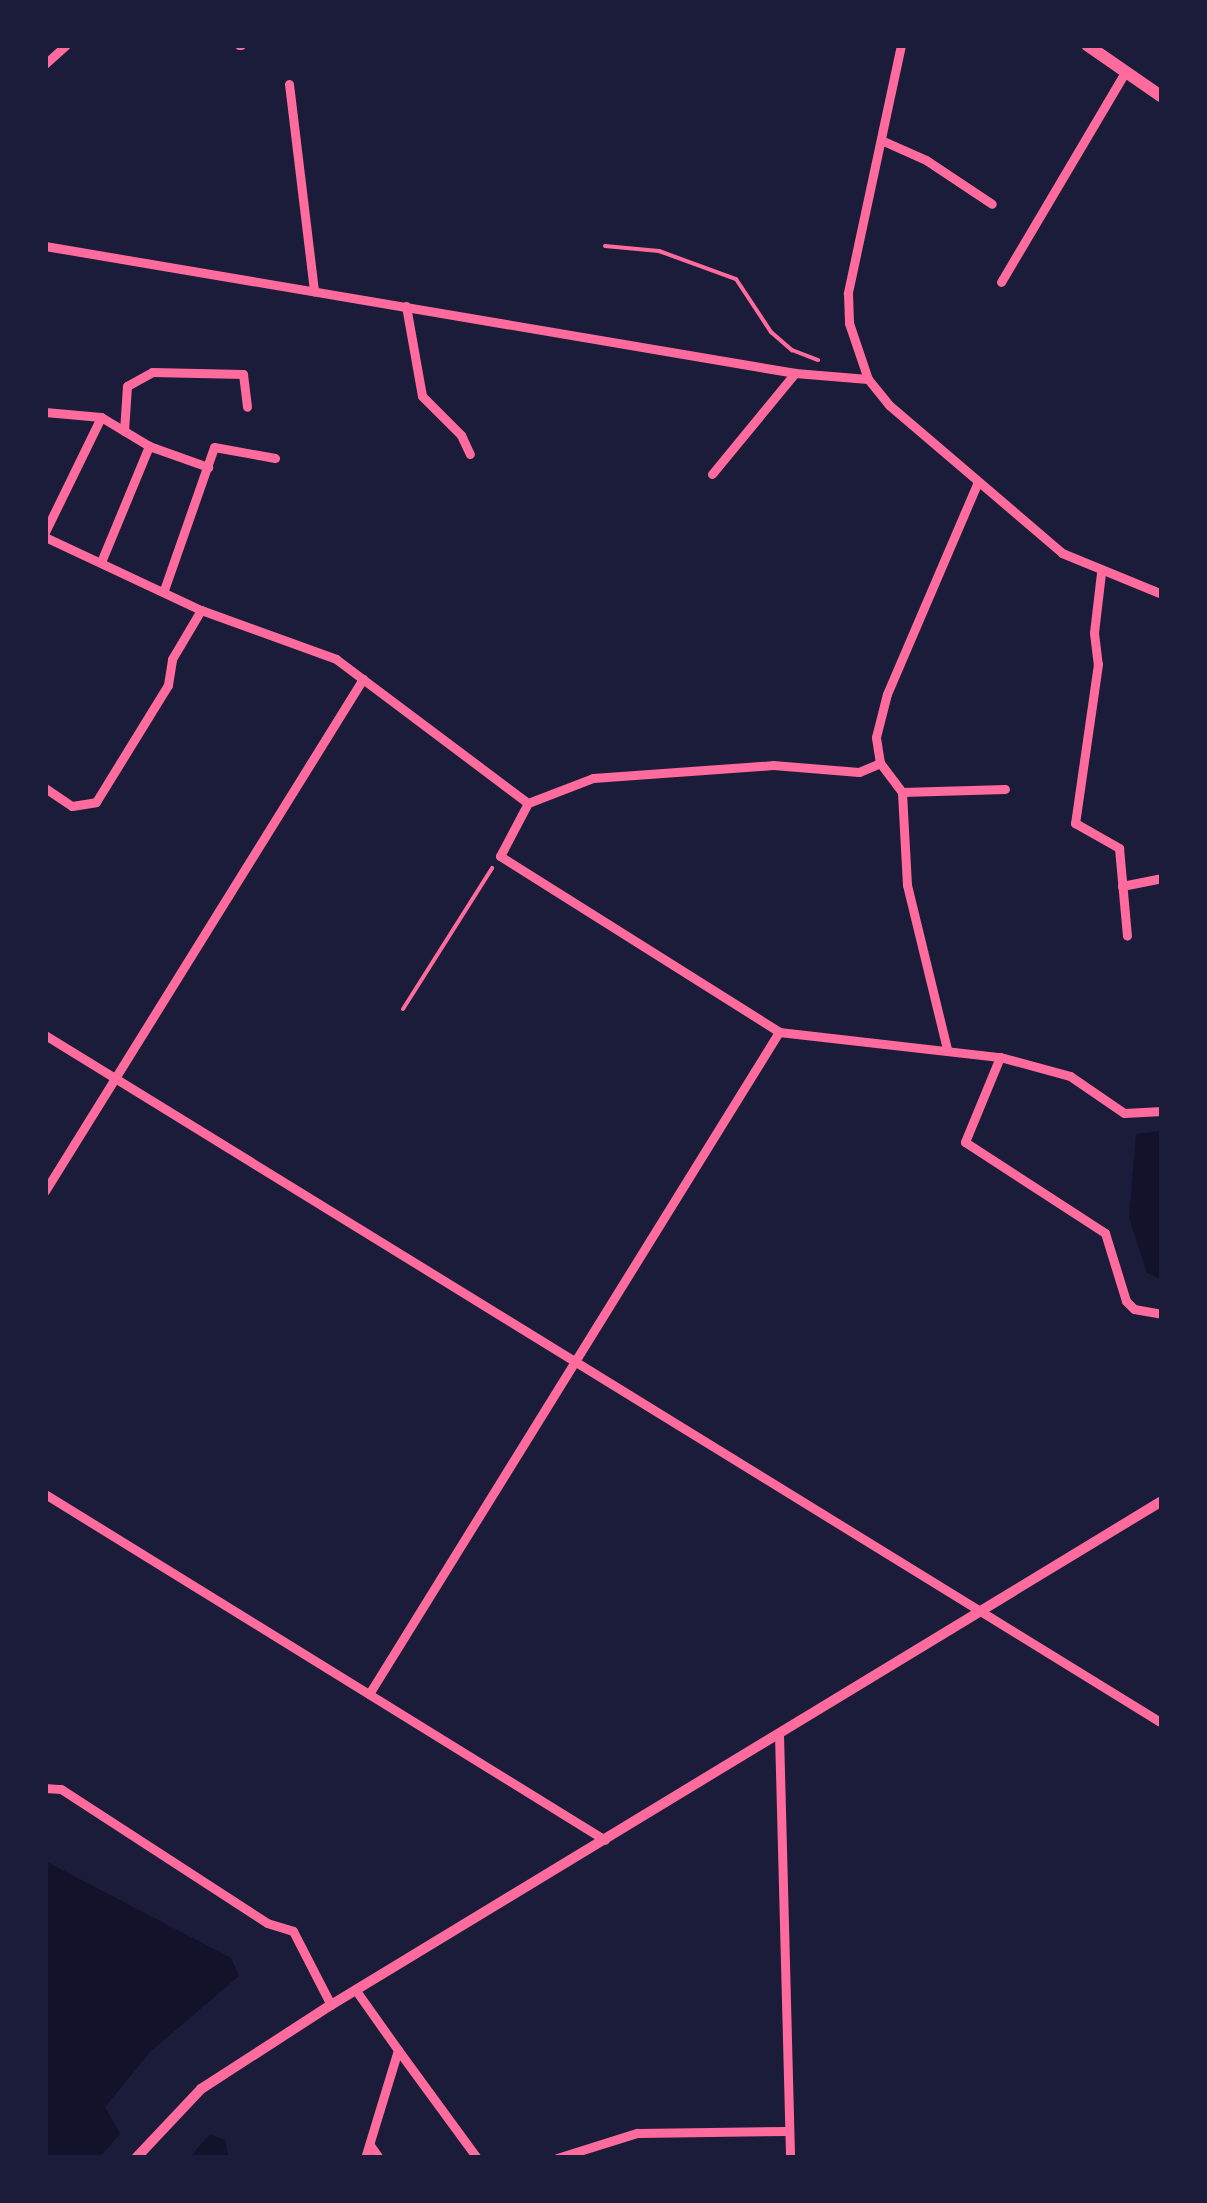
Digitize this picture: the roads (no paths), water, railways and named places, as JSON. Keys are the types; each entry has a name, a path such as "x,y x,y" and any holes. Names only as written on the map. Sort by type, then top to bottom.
{"main road":[{"path":"1088,45 1162,97"}],"street":[{"path":"45,64 66,45"},
{"path":"900,45 848,293 848,323 863,378 1062,553 1101,574 1162,594"},
{"path":"1001,282 1126,72"},
{"path":"289,84 314,291"},
{"path":"881,140 926,160 992,204"},
{"path":"45,246 795,374 863,378"},
{"path":"406,306 422,396 461,435 470,454"},
{"path":"124,431 127,386 152,372 243,374 247,407"},
{"path":"712,474 795,374"},
{"path":"45,412 101,417 150,446 208,466"},
{"path":"101,417 45,534 201,610 336,659 528,803"},
{"path":"102,562 150,446"},
{"path":"164,590 214,447 275,458"},
{"path":"946,1048 907,885 902,792 880,762 876,737 887,694 978,482"},
{"path":"1101,574 1094,634 1098,664 1075,824 1119,848 1127,936"},
{"path":"45,788 72,806 96,802 168,685 172,659 201,610"},
{"path":"45,1191 362,679"},
{"path":"880,762 859,772 773,764 594,778 528,803 500,856 780,1032 1000,1057 1070,1076 1124,1113 1162,1111"},
{"path":"902,792 1005,789"},
{"path":"1122,886 1162,878"},
{"path":"369,1694 572,1360 780,1032"},
{"path":"45,1035 1162,1723"},
{"path":"1000,1057 964,1132 970,1150 1105,1233 1126,1300 1134,1309 1162,1314"},
{"path":"45,1494 605,1840"},
{"path":"136,2158 201,2089 331,2005 1162,1501"},
{"path":"780,1734 790,2158"},
{"path":"45,1788 60,1788 267,1923 293,1932 331,2005"},
{"path":"357,1992 477,2158"},
{"path":"365,2158 398,2050"},
{"path":"556,2158 637,2134 789,2131"},
{"path":"370,2145 379,2158"}]}
